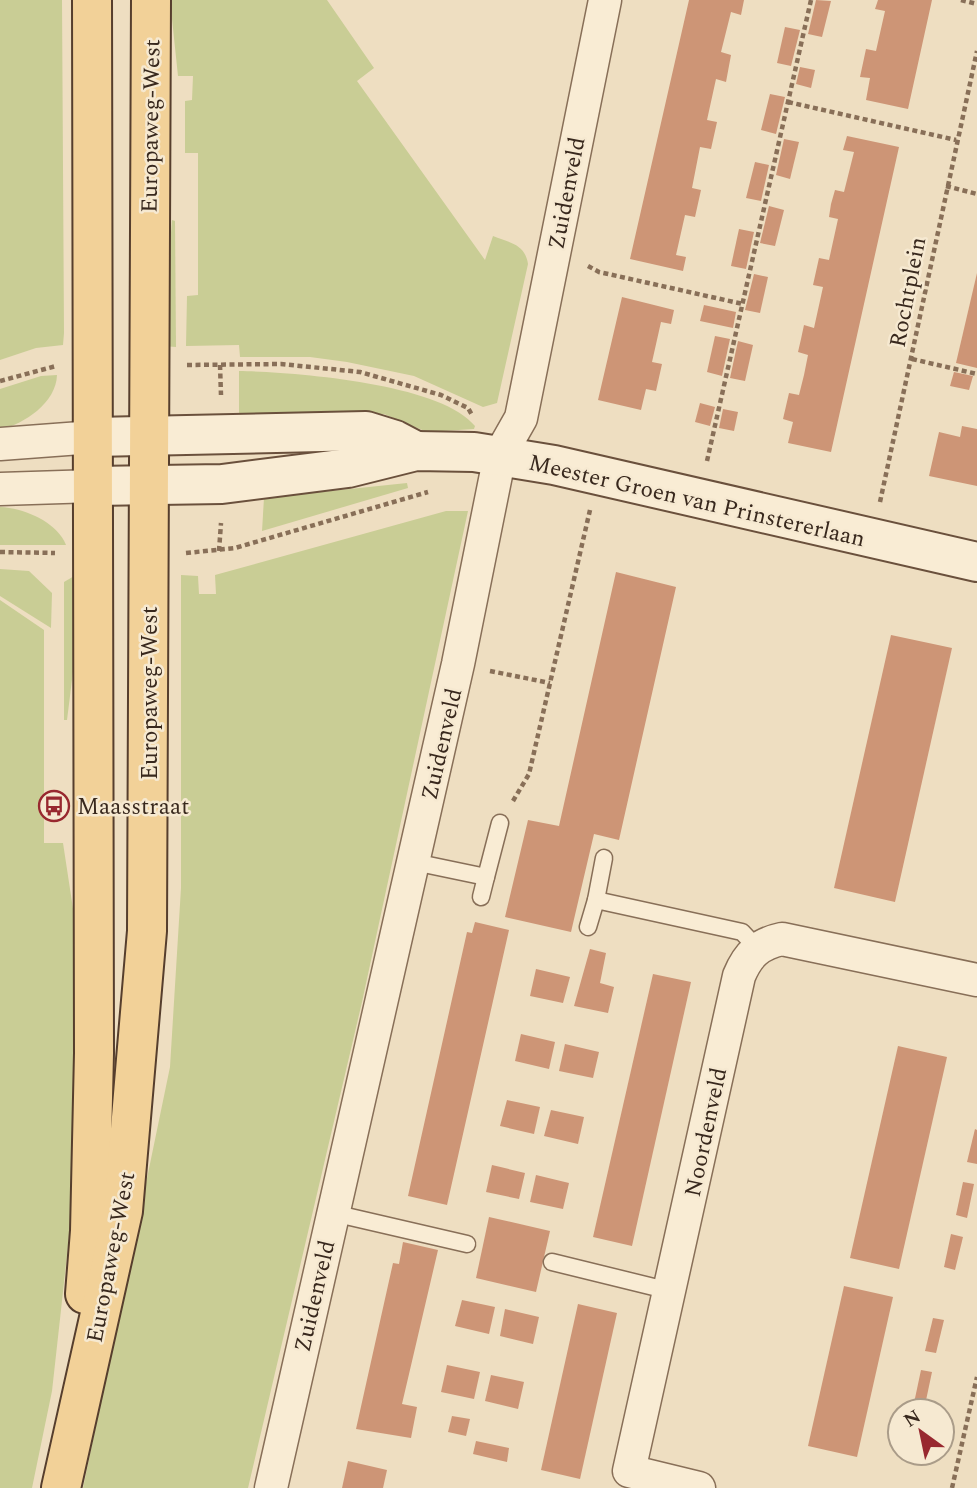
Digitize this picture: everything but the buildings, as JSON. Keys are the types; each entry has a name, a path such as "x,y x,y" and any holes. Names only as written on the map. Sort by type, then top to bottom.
{"main road":[{"name":"Europaweg-West","path":"75,1421 90,1231 93,1153 92,0"},
{"name":"Europaweg-West","path":"61,1488 124,1211 140,1042 147,931 151,0"}],"street":[{"name":"Zuidenveld","path":"271,1488 458,664 500,455 521,418 605,0"},
{"name":"Meester Groen van Prinstererlaan","path":"94,437 366,431 395,440 416,451"},
{"path":"0,444 94,437"},
{"name":"Meester Groen van Prinstererlaan","path":"94,486 222,484 323,471 416,451 500,455 596,474 871,540 977,562"},
{"path":"0,489 94,486"},
{"path":"757,948 782,939 977,980"},
{"name":"Noordenveld","path":"699,1488 629,1471 739,976 746,958 757,948"}],"lane":[{"path":"481,897 500,823"},
{"path":"588,927 604,858"},
{"path":"414,862 486,877"},
{"path":"596,900 742,932 757,948"},
{"path":"333,1213 467,1244"},
{"path":"552,1262 670,1291"}],"path":[{"path":"700,499 811,0"},
{"path":"961,0 977,4"},
{"name":"Rochtplein","path":"871,540 977,51"},
{"path":"788,102 956,141"},
{"path":"946,186 977,194"},
{"path":"555,248 599,272 743,304"},
{"path":"912,359 977,374"},
{"path":"220,365 319,366 360,372 425,390 468,408 500,455"},
{"path":"500,823 529,774 596,474"},
{"path":"150,553 202,553 235,548 441,489"},
{"path":"0,552 93,553"},
{"path":"458,664 550,684"},
{"path":"952,1488 974,1403 977,1377"}],"green space":[{"path":"0,0 62,0 64,333 63,345 36,348 0,360"},
{"path":"170,0 327,0 374,68 357,81 485,260 493,236 516,245 524,252 528,264 497,403 483,407 414,376 347,362 310,357 240,357 239,345 186,346 187,296 198,295 198,153 185,153 185,101 192,100 193,76 178,76"},
{"path":"172,220 175,221 176,347 162,346"},
{"path":"239,371 328,378 400,390 431,399 457,411 475,426 474,429 427,432 384,414 239,415"},
{"path":"57,375 51,394 38,410 0,430 0,389 41,376"},
{"path":"407,483 408,488 262,531 264,498"},
{"path":"0,507 19,510 39,518 62,537 66,545 0,545"},
{"path":"446,511 468,511 362,1002 248,1488 83,1488 170,1067 181,888 181,575 198,576 199,594 216,594 215,575"},
{"path":"0,569 29,571 52,593 51,628 0,596"},
{"path":"81,572 80,615 67,720 64,720 64,582"},
{"path":"0,600 44,630 44,843 63,843 77,935 77,1110 71,1218 52,1391 32,1488 0,1488"}],"place":[{"name":"Maasstraat","path":"54,806"}]}
